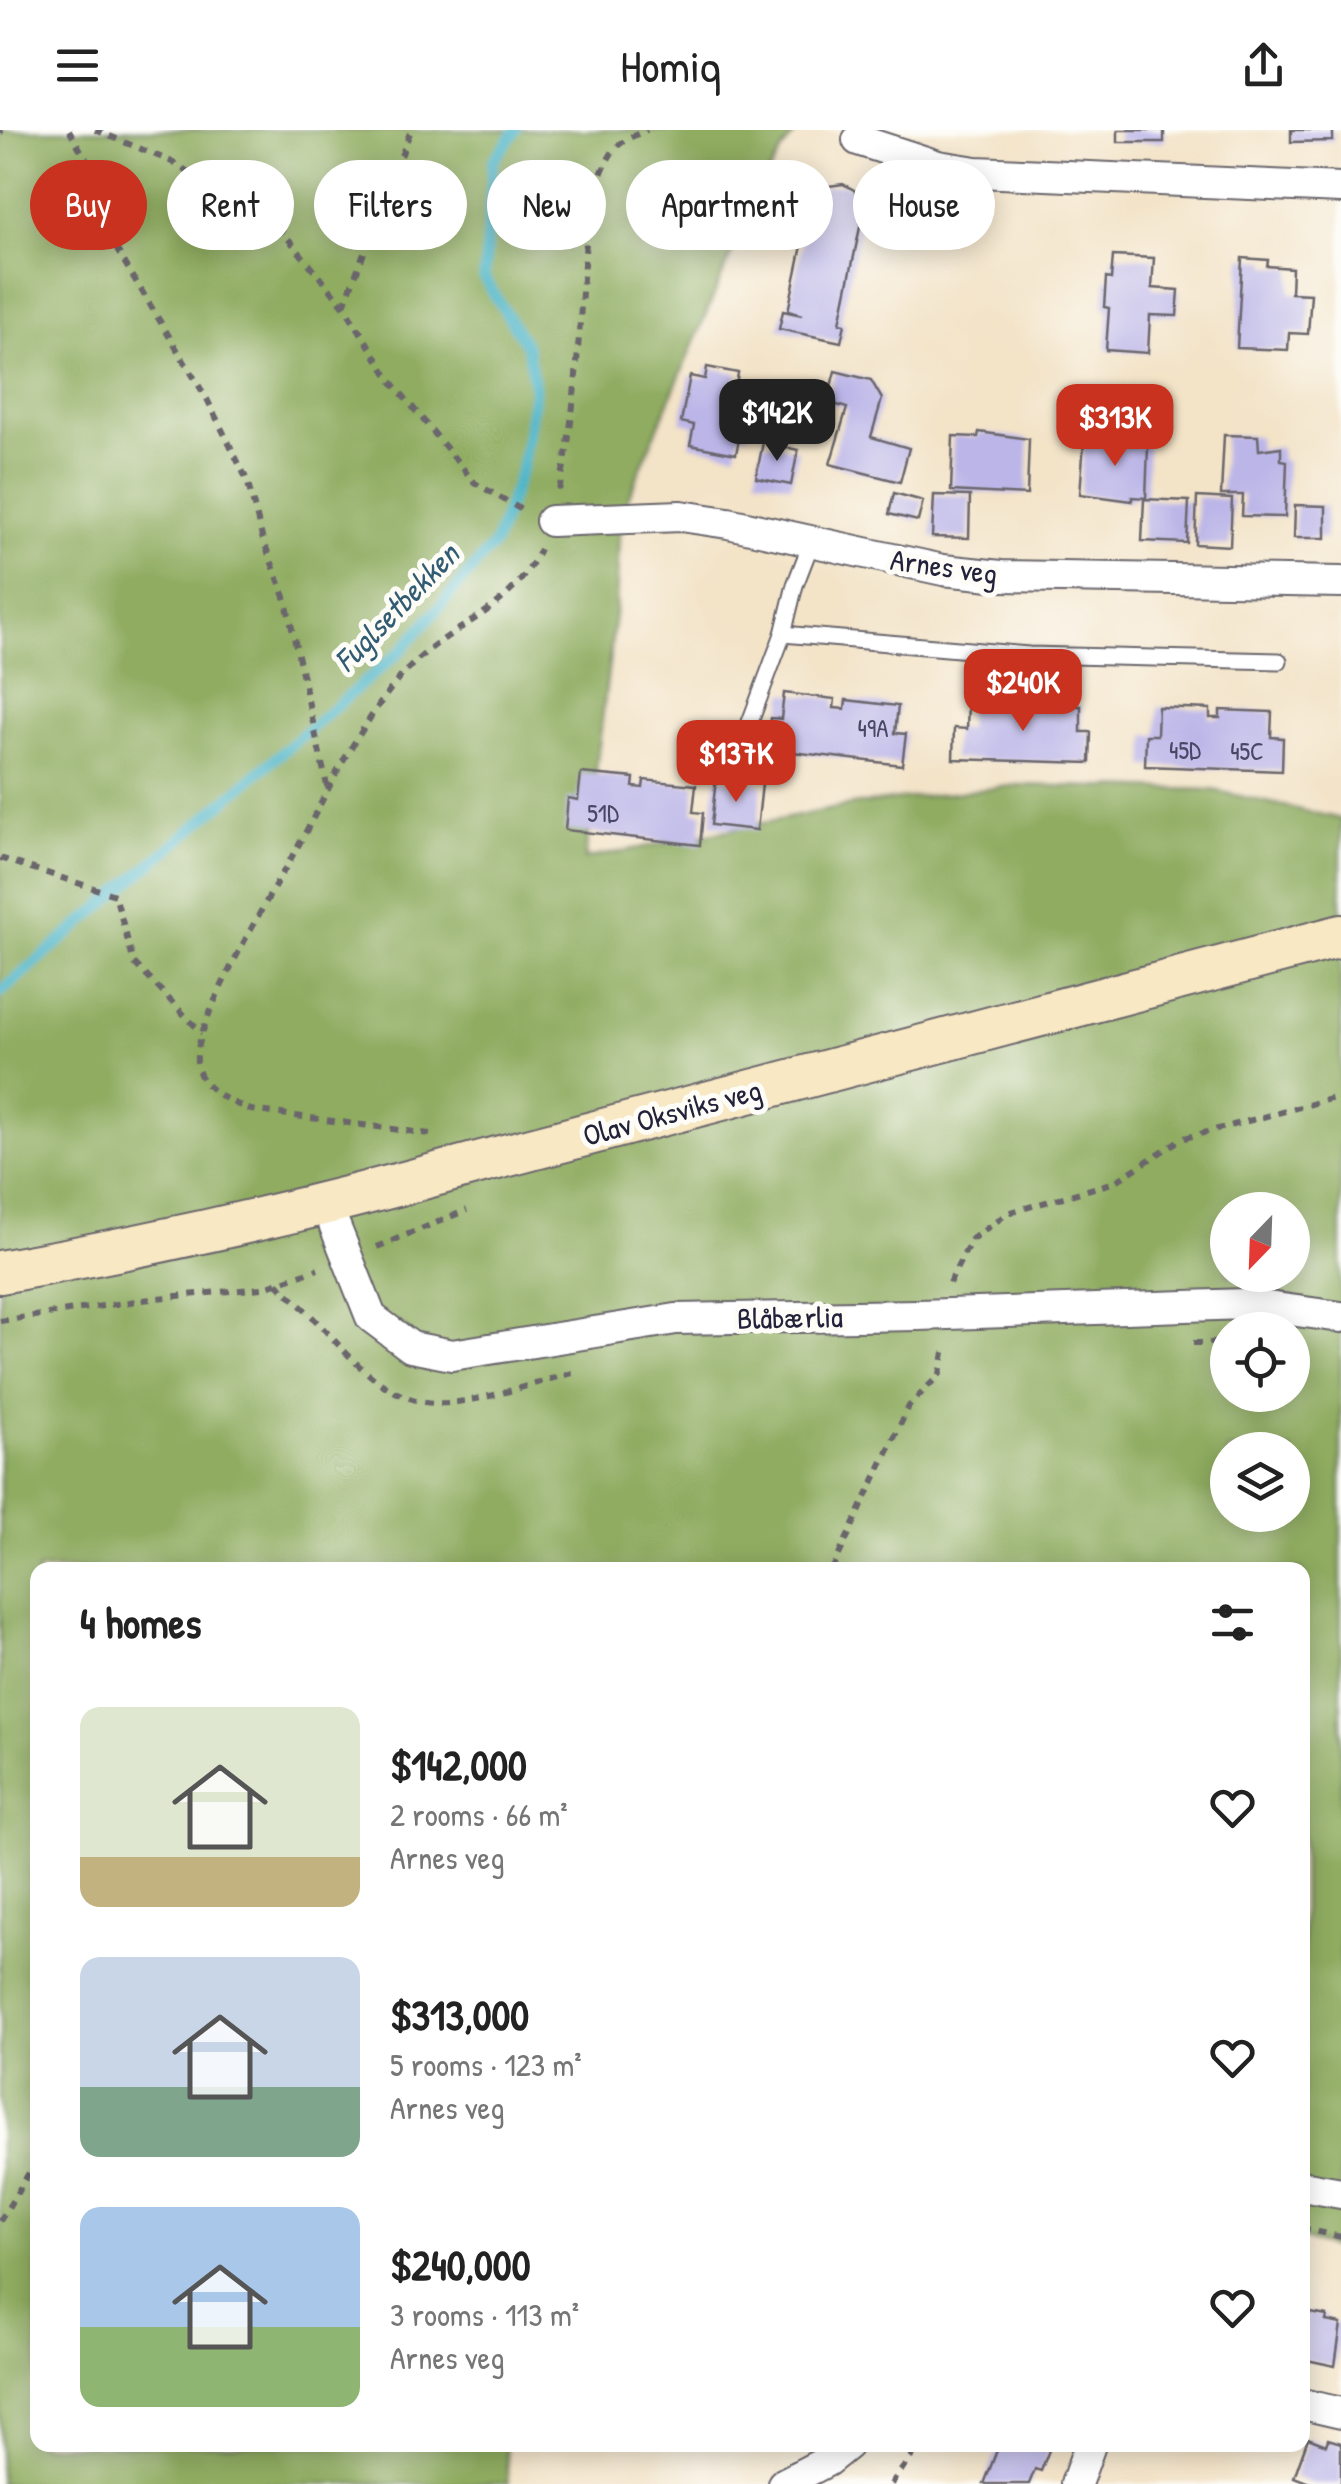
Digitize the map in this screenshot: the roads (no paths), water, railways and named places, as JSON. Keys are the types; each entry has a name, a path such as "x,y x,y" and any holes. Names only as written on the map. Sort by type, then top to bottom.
{"street":[{"path":"858,140 938,166 976,172 1341,188"},
{"name":"Arnes veg","path":"551,521 682,516 927,567 1000,576 1341,582"},
{"name":"Olav Oksviks veg","path":"0,1272 142,1247 327,1206 470,1186 1341,936"},
{"name":"Blåbærlia","path":"327,1206 370,1317 411,1347 452,1355 676,1319 1246,1304 1341,1317"},
{"path":"1310,2187 1341,2193"},
{"path":"1310,2406 1341,2412"},
{"path":"783,2484 839,2452"},
{"path":"1076,2484 1087,2452"}],"lane":[{"path":"735,762 783,634 795,585 812,541"},
{"path":"783,634 1029,655 1279,661"}],"waterway":[{"name":"Fuglsetbekken","path":"0,993 402,650 495,543 522,467 535,389 527,347 484,278 493,161 516,130"}]}
